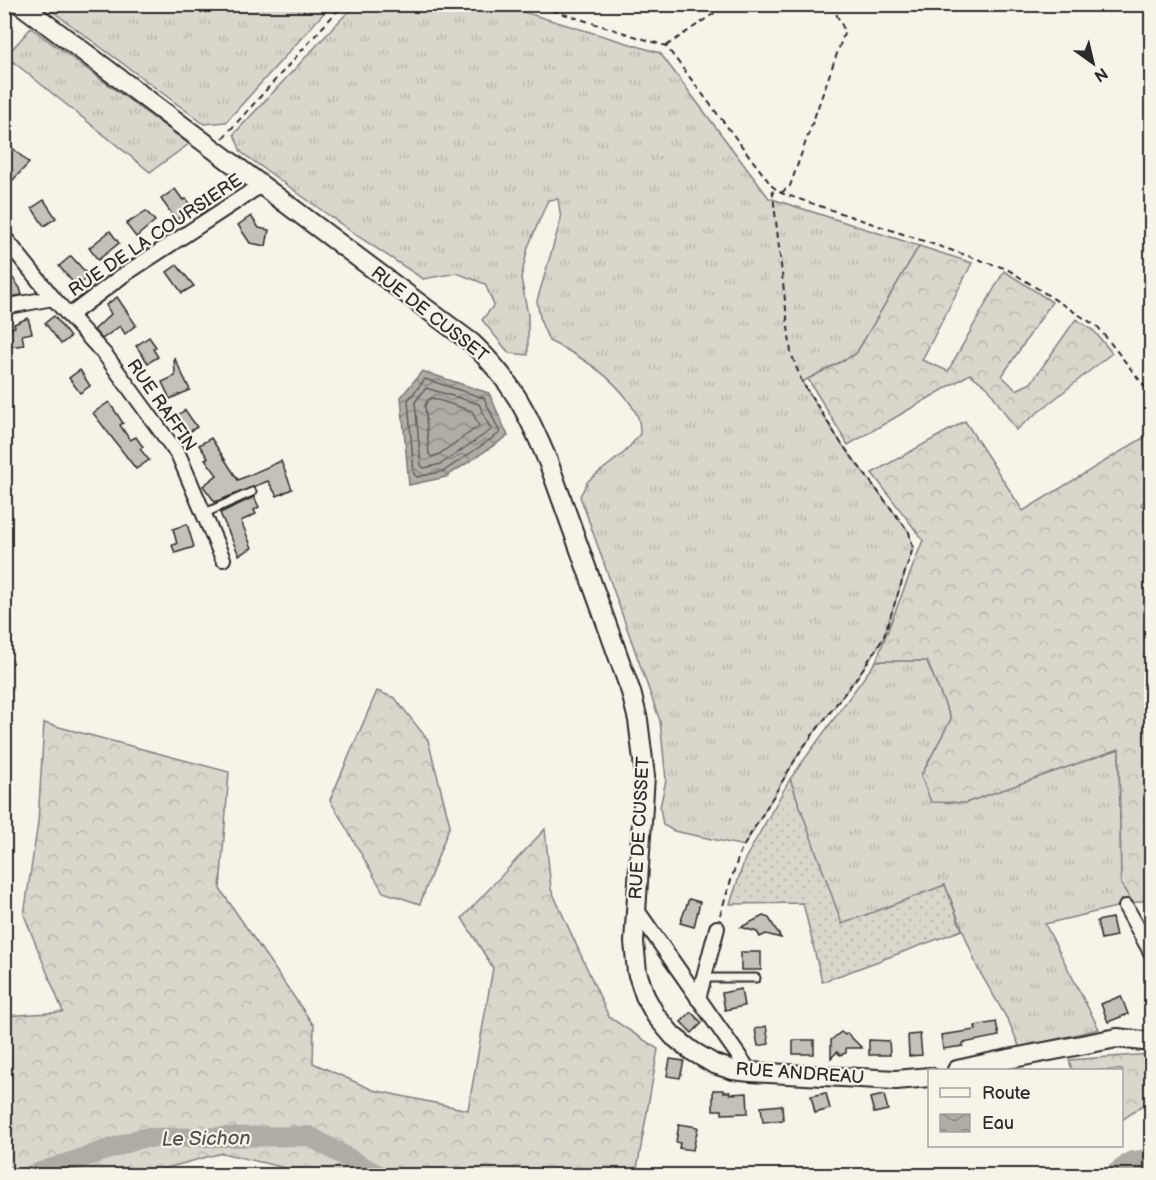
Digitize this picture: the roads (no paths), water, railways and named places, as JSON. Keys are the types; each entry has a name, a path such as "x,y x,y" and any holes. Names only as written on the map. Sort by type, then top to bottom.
{"street":[{"name":"RUE DE CUSSET","path":"20,4 472,343 509,383 526,413 553,474 631,692 638,720 645,776 636,909"},
{"name":"RUE DE LA COURSIERE","path":"69,316 122,276 261,185"},
{"name":"RUE RAFFIN","path":"4,237 53,298 106,356 178,456 205,513 223,559"},
{"path":"4,307 53,298"},
{"path":"1126,907 1152,954"},
{"path":"636,909 750,1072"},
{"name":"RUE ANDREAU","path":"636,909 634,942 637,972 645,996 656,1016 673,1036 714,1064 750,1072 896,1080 928,1077"},
{"path":"698,999 717,928"},
{"path":"964,1069 998,1060 1117,1038 1152,1042"}],"lane":[{"path":"205,513 252,492"},
{"path":"704,978 756,978"}],"water":[{"path":"422,371 489,393 508,436 446,477 409,485 401,397"}],"waterway":[{"name":"Le Sichon","path":"29,1176 142,1138 309,1136 380,1176"},
{"name":"Le Sichon","path":"1112,1176 1132,1161 1152,1159"}]}
